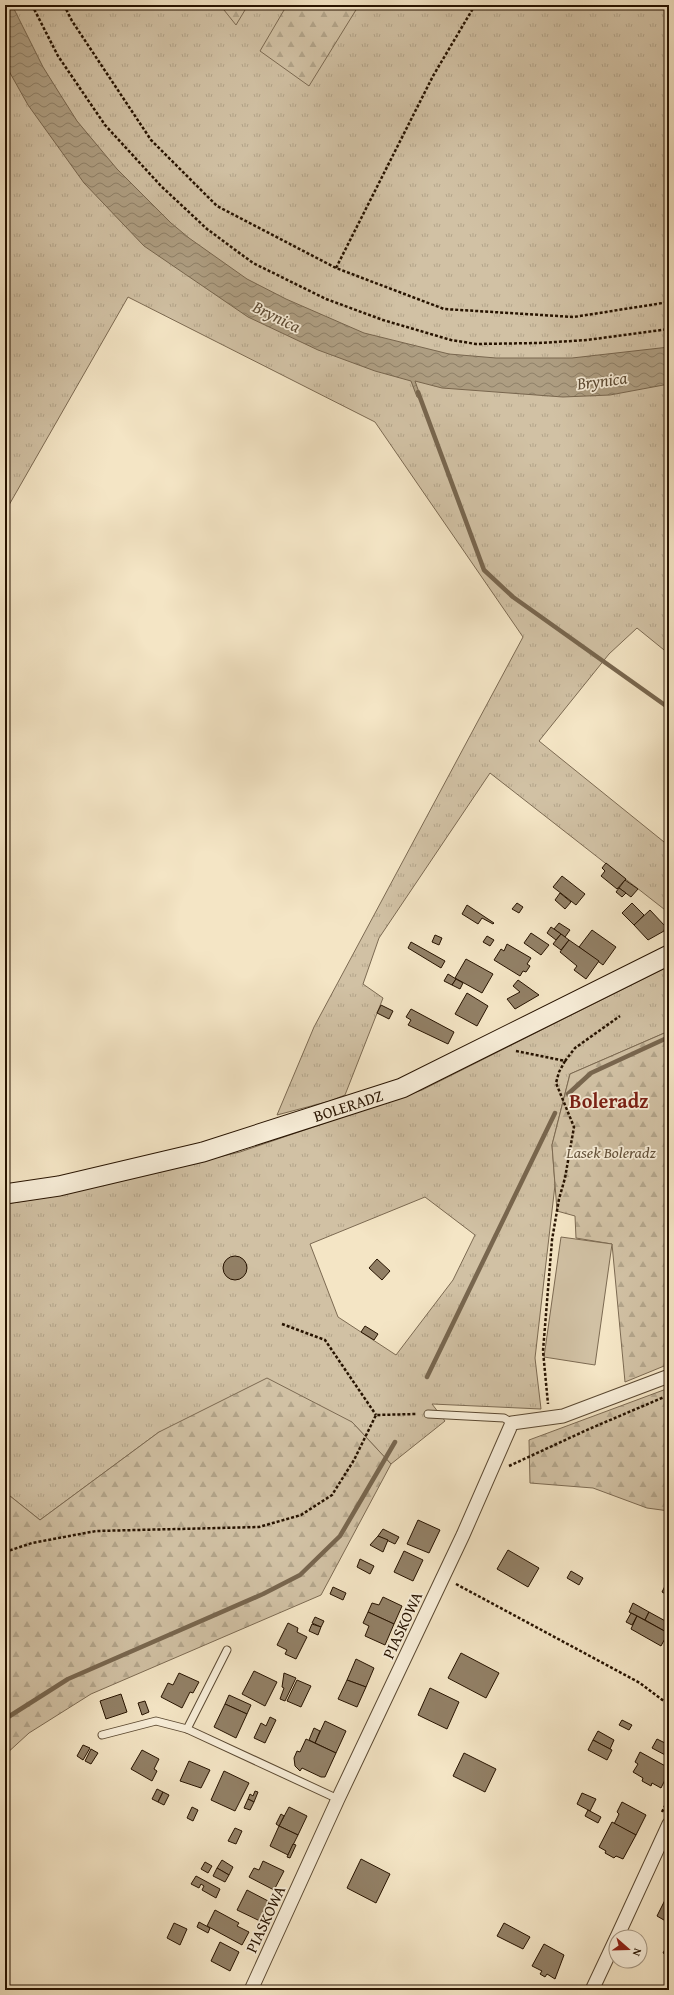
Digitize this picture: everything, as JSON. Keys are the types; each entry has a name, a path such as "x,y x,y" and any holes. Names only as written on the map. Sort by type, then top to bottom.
{"street":[{"name":"BOLERADZ","path":"5,1194 59,1186 203,1152 402,1088 669,955"},
{"path":"512,1423 563,1416 669,1376"},
{"name":"PIASKOWA","path":"251,1990 338,1799 443,1578 512,1423"},
{"path":"620,1929 669,1824"},
{"path":"592,1990 608,1955"}],"lane":[{"path":"428,1414 504,1418 512,1423"},
{"path":"187,1729 227,1650"},
{"path":"102,1735 156,1720 187,1729 338,1799"}],"path":[{"path":"32,5 58,56 106,125 161,186 207,229 253,263 326,299 383,320 450,340 476,344 539,343 587,340 669,329"},
{"path":"64,5 72,21 151,140 217,206 336,268 444,309 574,317 669,302"},
{"path":"336,268 433,76 475,5"},
{"path":"549,1418 543,1351 549,1282 559,1200 565,1178 574,1127 556,1083 565,1061 575,1048 620,1016"},
{"path":"502,1038 507,1048 565,1061"},
{"path":"282,1324 325,1340 376,1415"},
{"path":"489,1473 499,1471 589,1428 669,1395"},
{"path":"376,1415 428,1414"},
{"path":"5,1552 32,1543 96,1531 259,1527 301,1515 332,1495 354,1460 376,1415"},
{"path":"443,1578 640,1683 669,1705"}],"green space":[{"path":"5,5 669,5 669,654 637,628 609,654 539,741 669,846 669,913 490,773 379,938 363,984 383,998 345,1095 330,1101 277,1115 314,1027 523,637 375,422 128,297 5,512"},
{"path":"220,5 248,5 236,25"},
{"path":"287,5 359,5 309,86 260,51"},
{"path":"669,966 669,1031 570,1074 552,1145 555,1185 535,1358 541,1409 432,1404 445,1421 391,1464 352,1422 159,1432 40,1520 5,1492 5,1204 49,1197 240,1152 422,1090","holes":["425,1197 475,1235 453,1280 396,1355 338,1317 310,1244"]},
{"name":"Lasek Boleradz","path":"669,1031 669,1364 625,1382 612,1244 576,1238 575,1216 557,1211 552,1145 570,1074"},
{"path":"561,1237 612,1244 595,1365 544,1357"},
{"path":"267,1378 352,1422 391,1464 321,1595 91,1694 29,1733 5,1755 5,1492 40,1520 159,1432"},
{"path":"669,1388 669,1511 647,1508 593,1488 530,1483 529,1440"}],"water":[{"name":"Brynica","path":"5,5 12,5 43,67 77,121 117,169 171,223 189,238 247,279 286,299 364,333 449,354 496,358 572,358 669,347 669,384 610,395 563,397 442,388 415,381 421,398 417,397 411,381 375,371 318,350 248,317 144,246 84,183 28,105 5,64"}],"building":[{"path":"606,863 626,879 617,889 601,876 605,871 602,868"},
{"path":"562,876 585,894 576,905 553,887"},
{"path":"625,880 638,889 631,897 619,888"},
{"path":"619,888 626,893 622,897 616,892"},
{"path":"560,893 571,902 565,909 555,900"},
{"path":"517,903 523,907 519,913 512,909"},
{"path":"632,903 644,915 634,925 622,913"},
{"path":"467,905 494,923 493,924 482,918 478,924 462,914"},
{"path":"650,910 665,926 664,931 648,940 634,925"},
{"path":"559,923 570,930 565,937 554,929"},
{"path":"551,927 561,934 556,940 547,933"},
{"path":"592,930 616,947 603,965 579,947"},
{"path":"531,933 549,945 541,955 524,943"},
{"path":"561,934 569,940 561,950 553,944"},
{"path":"435,935 442,938 439,945 432,942"},
{"path":"487,936 494,940 490,946 483,942"},
{"path":"569,940 599,961 586,979 574,970 577,966 560,952"},
{"path":"411,942 445,961 441,968 408,948"},
{"path":"507,944 531,958 527,964 530,966 526,972 523,971 520,976 494,960 501,949 504,951"},
{"path":"466,959 493,974 482,993 455,978"},
{"path":"448,974 456,979 452,985 444,981"},
{"path":"456,979 463,983 460,989 452,985"},
{"path":"518,980 539,995 515,1009 507,999 520,992 513,986"},
{"path":"467,993 488,1006 477,1026 455,1014"},
{"path":"381,1005 393,1011 389,1019 377,1013"},
{"path":"411,1009 454,1032 448,1044 408,1025 411,1020 406,1017"},
{"path":"235,1256 243,1260 247,1268 243,1276 235,1280 227,1276 223,1268 227,1260"},
{"path":"377,1259 390,1271 382,1280 369,1268"},
{"path":"365,1326 378,1334 374,1340 361,1332"},
{"path":"418,1520 440,1530 429,1553 407,1544"},
{"path":"383,1529 399,1537 395,1544 378,1536"},
{"path":"378,1536 388,1540 383,1552 370,1545"},
{"path":"508,1550 539,1568 528,1587 497,1569"},
{"path":"404,1551 423,1560 413,1581 394,1572"},
{"path":"360,1559 374,1566 370,1574 357,1567"},
{"path":"571,1571 583,1578 579,1585 567,1578"},
{"path":"665,1586 669,1588 669,1596 662,1592"},
{"path":"333,1587 346,1593 343,1600 330,1594"},
{"path":"383,1597 402,1606 394,1624 368,1612 372,1603 379,1605"},
{"path":"633,1603 649,1612 645,1620 629,1612"},
{"path":"368,1612 394,1624 385,1645 365,1636 369,1626 363,1623"},
{"path":"649,1612 669,1623 668,1633 645,1620"},
{"path":"631,1613 637,1616 632,1625 626,1622"},
{"path":"637,1616 668,1633 661,1646 631,1629"},
{"path":"315,1617 324,1621 321,1627 312,1623"},
{"path":"288,1623 298,1628 297,1632 307,1637 296,1659 285,1654 287,1650 277,1645"},
{"path":"312,1624 321,1627 318,1635 309,1631"},
{"path":"461,1653 499,1673 486,1698 448,1678"},
{"path":"356,1659 374,1668 366,1687 347,1680"},
{"path":"254,1671 277,1682 265,1706 242,1694"},
{"path":"179,1673 199,1682 193,1693 190,1692 182,1708 161,1697 168,1683 173,1685"},
{"path":"284,1673 296,1678 285,1701 280,1699 284,1688 282,1687"},
{"path":"297,1680 311,1686 301,1707 287,1701"},
{"path":"347,1680 366,1687 357,1707 338,1699"},
{"path":"430,1688 459,1702 447,1729 418,1715"},
{"path":"121,1694 127,1712 106,1719 100,1701"},
{"path":"229,1695 251,1705 247,1714 225,1704"},
{"path":"145,1701 149,1712 142,1715 138,1703"},
{"path":"225,1704 247,1714 236,1738 214,1727"},
{"path":"270,1717 276,1720 265,1743 254,1738 261,1723 266,1726"},
{"path":"622,1720 632,1725 629,1730 619,1725"},
{"path":"325,1721 346,1731 336,1753 315,1743"},
{"path":"314,1728 320,1731 315,1743 309,1740"},
{"path":"598,1731 614,1740 610,1749 593,1740"},
{"path":"306,1739 336,1753 325,1777 321,1777 302,1768 300,1771 295,1766 294,1758 297,1751 300,1752"},
{"path":"657,1739 669,1745 669,1757 652,1748"},
{"path":"593,1740 612,1750 607,1760 588,1750"},
{"path":"83,1745 90,1748 83,1760 77,1756"},
{"path":"91,1749 98,1753 91,1764 85,1761"},
{"path":"142,1750 159,1759 154,1769 157,1771 152,1781 131,1769"},
{"path":"640,1752 669,1768 669,1772 661,1788 652,1783 651,1786 642,1781 643,1778 633,1772 638,1764 635,1762"},
{"path":"464,1753 496,1769 485,1792 453,1776"},
{"path":"189,1761 210,1770 201,1788 180,1781"},
{"path":"224,1771 249,1783 235,1811 211,1800"},
{"path":"157,1789 163,1792 158,1802 152,1799"},
{"path":"255,1791 258,1792 254,1802 248,1799 250,1794 253,1796"},
{"path":"163,1792 169,1795 164,1805 158,1802"},
{"path":"582,1793 596,1799 590,1811 577,1804"},
{"path":"248,1799 254,1802 250,1810 244,1808"},
{"path":"622,1802 646,1815 636,1835 614,1824 619,1814 617,1812"},
{"path":"192,1807 198,1810 193,1821 187,1818"},
{"path":"289,1807 307,1816 298,1835 279,1826"},
{"path":"588,1810 601,1817 598,1823 585,1816"},
{"path":"281,1814 284,1816 279,1826 276,1824"},
{"path":"612,1822 636,1835 623,1859 616,1856 614,1858 605,1853 606,1851 599,1847"},
{"path":"279,1826 298,1835 288,1855 270,1846"},
{"path":"235,1828 242,1831 236,1844 228,1841"},
{"path":"293,1844 296,1845 290,1858 287,1857"},
{"path":"361,1859 390,1874 376,1903 347,1888"},
{"path":"222,1860 233,1867 229,1875 217,1868"},
{"path":"263,1861 284,1871 274,1890 249,1877 254,1868 259,1870"},
{"path":"205,1862 212,1866 208,1873 201,1869"},
{"path":"217,1868 229,1875 225,1882 213,1876"},
{"path":"196,1876 220,1889 216,1898 202,1890 204,1886 201,1884 199,1888 191,1884"},
{"path":"247,1890 270,1902 260,1921 237,1910"},
{"path":"665,1900 669,1902 669,1923 657,1916"},
{"path":"215,1910 239,1923 237,1926 249,1932 242,1945 207,1926"},
{"path":"199,1922 210,1928 208,1933 197,1927"},
{"path":"174,1923 187,1929 180,1945 167,1938"},
{"path":"504,1923 530,1937 523,1949 497,1936"},
{"path":"220,1942 239,1952 230,1971 211,1961"},
{"path":"669,1942 669,1956 663,1953"},
{"path":"544,1944 564,1955 555,1979 547,1974 545,1977 540,1974 542,1971 532,1966"}],"waterway":[{"path":"418,392 484,570 513,597 669,708"},
{"path":"568,1094 591,1073 669,1037"},
{"path":"427,1377 555,1113"},
{"path":"5,1719 68,1679 263,1594 300,1575 340,1536 395,1442"}],"district":[{"name":"Boleradz","path":"609,1100"}]}
